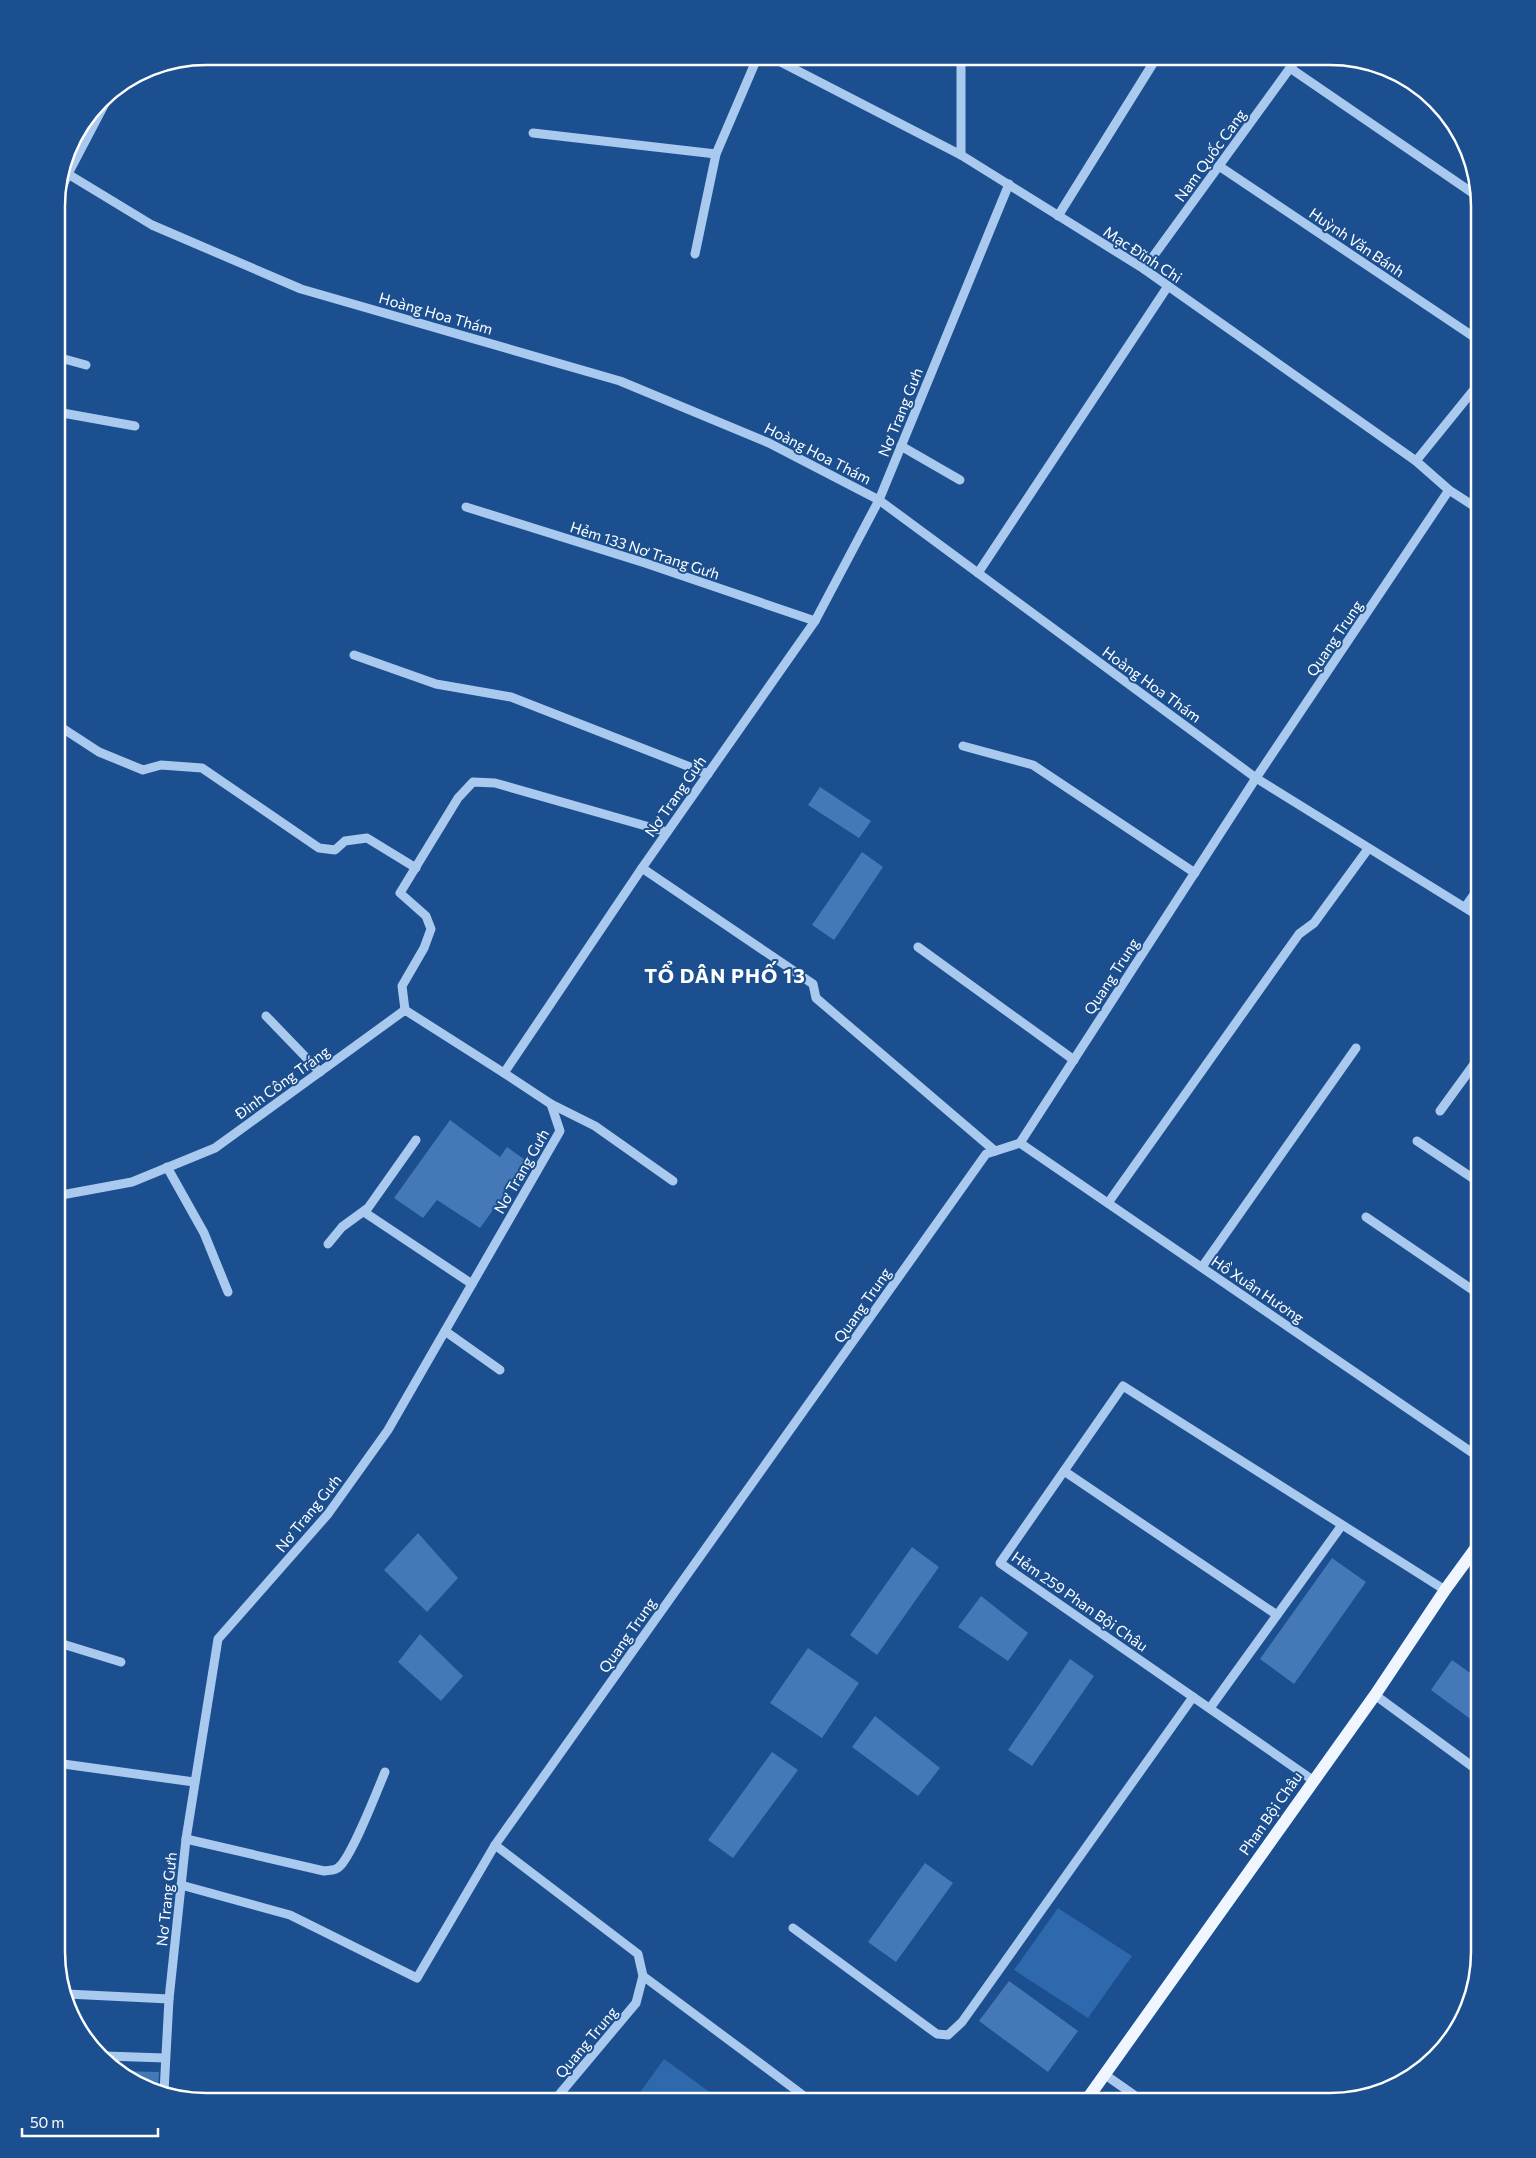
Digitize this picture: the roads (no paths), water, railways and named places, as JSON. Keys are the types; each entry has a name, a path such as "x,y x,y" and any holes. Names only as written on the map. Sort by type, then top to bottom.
{"main road":[{"name":"Phan Bội Châu","path":"1091,2093 1314,1781 1471,1554"}],"street":[{"path":"695,254 716,154 754,65"},
{"name":"Mạc Đĩnh Chi","path":"787,65 962,155 1144,269 1416,461 1450,490 1471,504"},
{"path":"960,65 962,155"},
{"path":"1058,216 1151,65"},
{"name":"Nam Quốc Cang","path":"1144,269 1292,65"},
{"path":"1290,68 1470,191"},
{"path":"75,154 96,117"},
{"path":"533,134 716,154"},
{"name":"Huỳnh Văn Bánh","path":"1219,166 1471,335"},
{"name":"Hoàng Hoa Thám","path":"69,174 152,226 301,289 620,381 769,442 878,500 1256,778 1471,912"},
{"name":"Nơ Trang Gưh","path":"504,1073 642,868 815,621 878,500 1008,184"},
{"path":"978,573 1168,286"},
{"path":"65,359 86,365"},
{"path":"1416,461 1471,393"},
{"path":"65,414 135,426"},
{"path":"901,446 960,480"},
{"name":"Quang Trung","path":"180,1885 290,1915 417,1978 495,1845 986,1154 1020,1143 1256,778 1450,490"},
{"name":"Hẻm 133 Nơ Trang Gưh","path":"466,507 645,563 815,621"},
{"path":"354,654 436,684 511,696 708,774"},
{"path":"65,730 99,752 143,770 162,765 202,768 319,848 335,850 345,841 368,838 416,868"},
{"path":"963,746 1033,765 1195,873"},
{"path":"667,832 495,783 473,782 458,798 400,893 426,916 431,929 424,948 402,986 405,1010 551,1104 595,1126 673,1181"},
{"path":"1108,1203 1299,934 1314,923 1368,849"},
{"path":"642,868 813,984 816,998 995,1151"},
{"path":"1465,908 1471,899"},
{"path":"918,947 1074,1060"},
{"name":"Đinh Công Tráng","path":"65,1194 132,1182 215,1148 405,1010"},
{"path":"266,1016 320,1072"},
{"path":"1202,1267 1356,1048"},
{"path":"1440,1112 1471,1069"},
{"name":"Nơ Trang Gưh","path":"164,2086 169,1999 180,1885 194,1782 218,1639 328,1514 388,1430 560,1131 551,1104"},
{"path":"328,1244 342,1227 364,1212 378,1196 416,1140"},
{"path":"1418,1141 1471,1176"},
{"name":"Hồ Xuân Hương","path":"1020,1143 1471,1452"},
{"path":"167,1167 204,1233 228,1292"},
{"path":"364,1212 472,1284"},
{"path":"1366,1217 1471,1289"},
{"path":"445,1331 500,1370"},
{"name":"Hẻm 259 Phan Bội Châu","path":"1314,1781 1000,1563 1123,1386 1445,1590"},
{"path":"1064,1471 1277,1615"},
{"path":"1210,1708 1342,1525"},
{"path":"65,1645 121,1662"},
{"path":"1374,1695 1471,1765"},
{"path":"793,1928 938,2034 948,2035 962,2022 1193,1697"},
{"path":"65,1764 194,1782"},
{"path":"186,1839 324,1871 335,1870 340,1866 349,1851 385,1772"},
{"path":"495,1845 638,1954 643,1976 800,2093"},
{"name":"Quang Trung","path":"561,2093 636,2003 643,1976"},
{"path":"72,1994 169,1999"},
{"path":"111,2056 165,2058"},
{"path":"1104,2074 1131,2093"}],"district":[{"name":"TỔ DÂN PHỐ 13","path":"725,975"}]}
